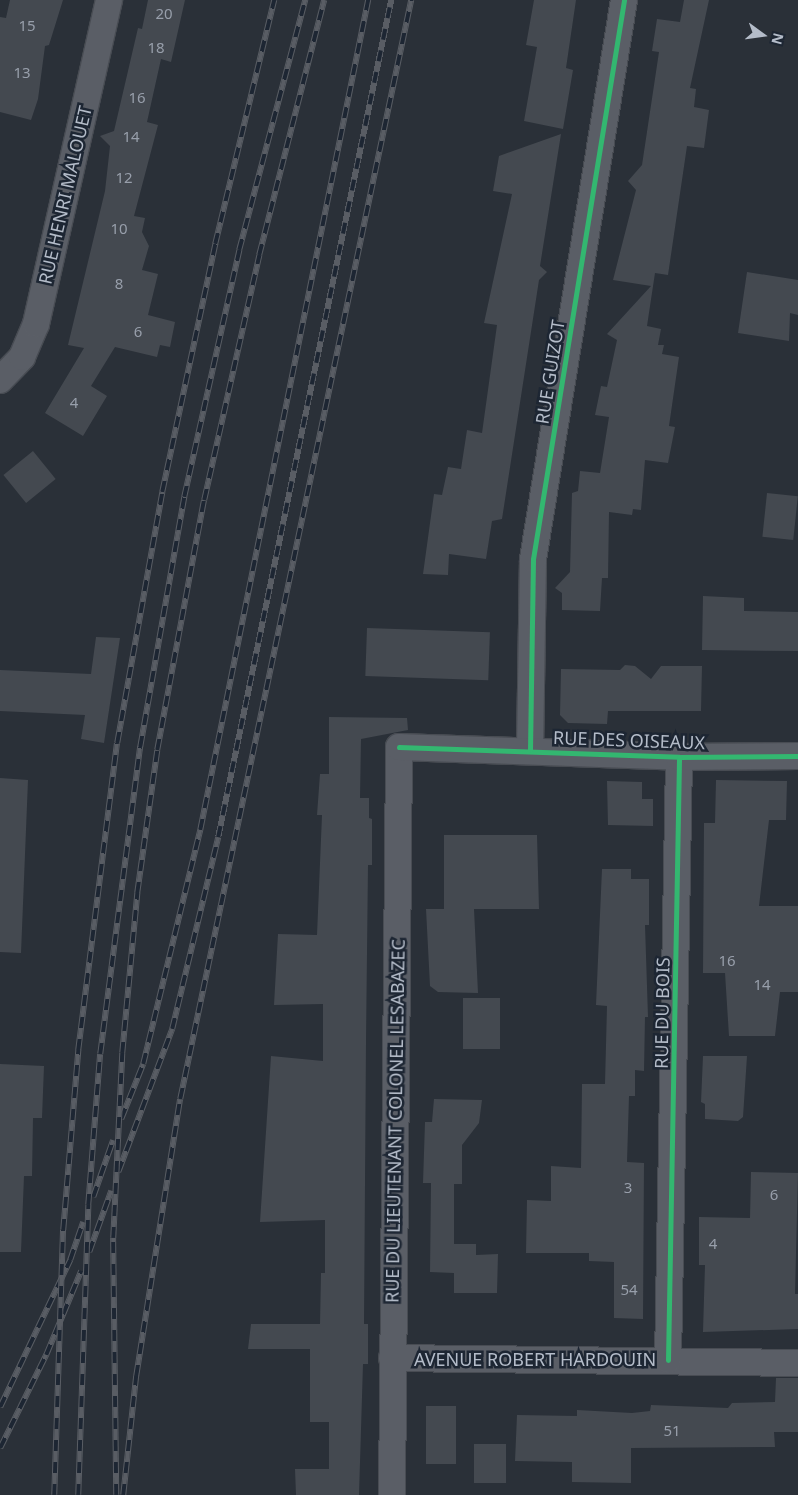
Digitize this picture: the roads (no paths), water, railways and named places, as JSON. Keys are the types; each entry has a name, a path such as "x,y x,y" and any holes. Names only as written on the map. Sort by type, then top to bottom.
{"street":[{"name":"RUE HENRI MALOUET","path":"0,380 22,357 36,324 109,0"},
{"name":"RUE GUIZOT","path":"530,750 533,559 624,0"},
{"name":"RUE DES OISEAUX","path":"399,747 530,750 679,757 798,756"},
{"name":"RUE DU LIEUTENANT COLONEL LESABAZEC","path":"392,1495 399,747"},
{"name":"RUE DU BOIS","path":"668,1360 679,757"},
{"name":"AVENUE ROBERT HARDOUIN","path":"392,1358 798,1362"}],"railway":[{"path":"54,1495 63,1230 78,1050 117,743 162,492 215,244 274,0"},
{"path":"78,1495 88,1205 100,1054 140,747 184,497 239,250 305,0"},
{"path":"116,1495 113,1238 122,1053 137,893 157,750 204,500 259,255 324,0"},
{"path":"121,1119 143,1064 200,830 368,0"},
{"path":"118,1172 172,1029 218,837 391,0"},
{"path":"123,1495 136,1376 180,1099 411,0"},
{"path":"93,1197 113,1140"},
{"path":"89,1252 111,1191"},
{"path":"0,1407 70,1260 83,1222"},
{"path":"0,1448 46,1355 81,1271"}]}
